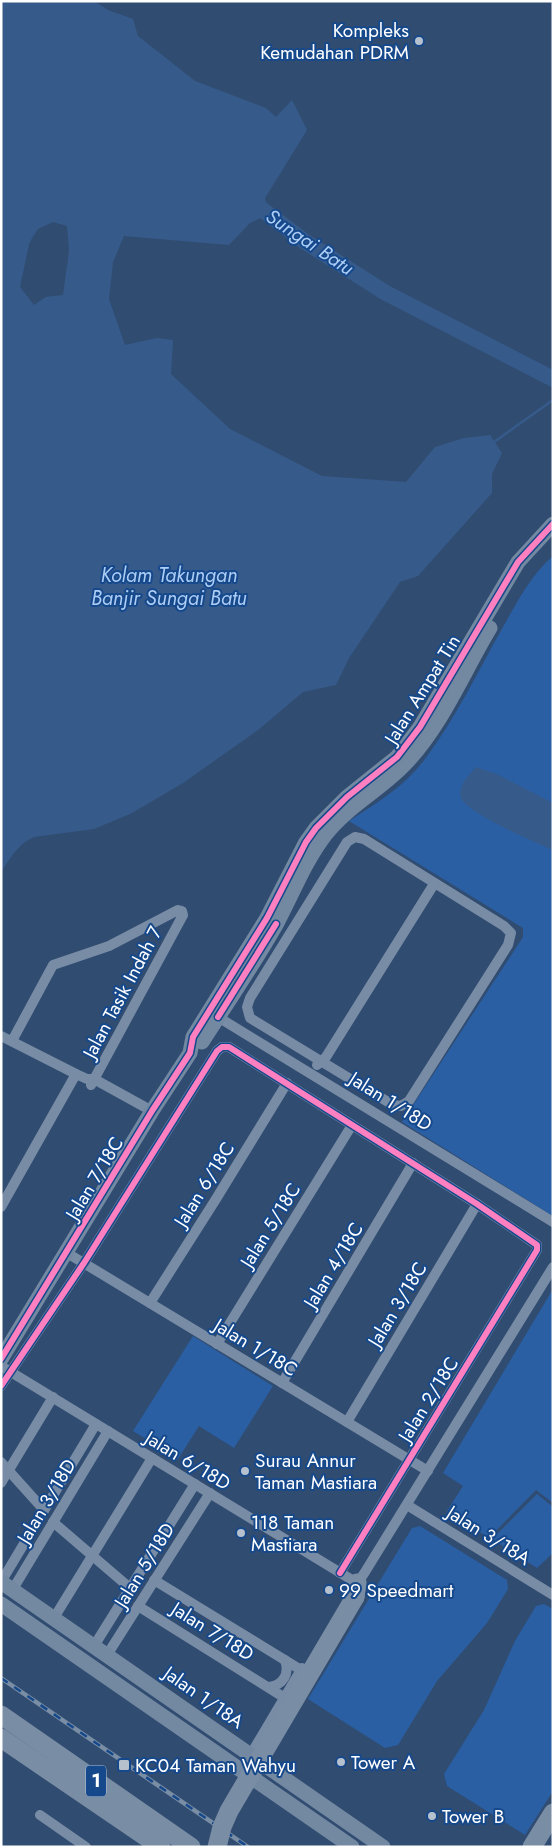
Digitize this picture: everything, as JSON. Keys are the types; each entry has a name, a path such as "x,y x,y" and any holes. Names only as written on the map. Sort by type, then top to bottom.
{"highway":[{"path":"217,1847 222,1827 229,1811 356,1590"},
{"name":"1","path":"1,1715 191,1847"},
{"name":"1","path":"1,1738 161,1847"},
{"path":"532,1847 553,1813"}],"street":[{"name":"Jalan Ampat Tin","path":"214,1014 276,924 306,864 326,834 330,821 347,798 385,768 406,747 420,727 518,562 553,524"},
{"name":"Jalan Ampat Tin","path":"330,821 354,806 400,769 422,744 510,592 526,568 553,537"},
{"path":"355,837 364,838 434,884 504,926 511,933 508,945 409,1101 400,1106 393,1105 324,1061 250,1018 247,1007 250,998 347,842 355,837"},
{"path":"315,1075 434,884"},
{"name":"Jalan Tasik Indah 7","path":"12,1040 53,965 109,946 178,910 182,911 183,915 91,1081"},
{"path":"190,1053 201,1043 214,1014"},
{"name":"Jalan 7/18C","path":"1,1359 150,1114 190,1053 192,1037 214,1014"},
{"name":"Jalan 1/18D","path":"214,1014 553,1222"},
{"path":"1,1036 91,1081 150,1114"},
{"name":"Jalan 7/18C","path":"84,1263 216,1051 222,1047 229,1047 287,1083"},
{"path":"1,1207 76,1074"},
{"path":"287,1083 477,1204"},
{"name":"Jalan 6/18C","path":"150,1303 287,1083"},
{"name":"Jalan 5/18C","path":"217,1344 352,1125"},
{"name":"Jalan 4/18C","path":"282,1383 413,1163"},
{"name":"Jalan 2/18C","path":"340,1573 537,1250 537,1245 534,1242 477,1204"},
{"name":"Jalan 3/18C","path":"347,1422 477,1204"},
{"name":"Jalan 1/18C","path":"67,1253 428,1471"},
{"path":"1,1386 84,1263"},
{"path":"241,1771 302,1670 356,1590 553,1267"},
{"name":"Jalan 6/18D","path":"1,1366 340,1573 356,1590"},
{"path":"1,1483 52,1397"},
{"name":"Jalan 3/18D","path":"5,1584 44,1510 96,1424"},
{"name":"Jalan 3/18D","path":"5,1584 54,1522 108,1431"},
{"path":"54,1618 152,1458"},
{"path":"1,1462 44,1510"},
{"name":"Jalan 5/18D","path":"94,1646 195,1484"},
{"name":"Jalan 5/18D","path":"107,1655 210,1493"},
{"name":"Jalan 3/18A","path":"407,1505 553,1595"},
{"path":"54,1522 130,1588"},
{"name":"Jalan 7/18D","path":"154,1580 302,1670"},
{"name":"Jalan 1/18A","path":"5,1584 383,1847"},
{"name":"Jalan 1/18A","path":"1,1604 352,1847"},
{"name":"Jalan 7/18D","path":"138,1606 285,1698"},
{"path":"269,1687 277,1685 283,1680 287,1672 285,1660"},
{"path":"98,1803 148,1847"},
{"path":"40,1814 86,1847"}],"shaded area":[{"path":"553,556 553,1216 402,1122 523,937 523,928 349,821 400,786 425,759 457,711 525,589 545,563"},
{"path":"553,1289 553,1503 536,1490 489,1538 447,1511 463,1486 443,1473"},
{"path":"193,1336 273,1386 234,1448 199,1426 178,1459 133,1431"},
{"path":"537,1494 553,1507 553,1553 537,1568 492,1539"},
{"path":"420,1526 507,1580 508,1589 487,1623 437,1681 398,1745 385,1748 308,1699 412,1528"},
{"path":"544,1604 553,1609 553,1791 525,1835 447,1786 444,1774 484,1710 515,1641 536,1606"}],"water":[{"name":"Kolam Takungan Banjir Sungai Batu","path":"1,1 94,1 108,10 133,19 138,36 195,81 266,108 276,117 292,100 307,130 265,198 269,214 250,223 229,245 124,236 113,262 109,299 125,345 157,338 173,340 171,374 230,429 322,476 406,482 435,447 464,438 490,435 502,453 492,474 492,493 418,576 400,582 349,658 336,685 303,692 258,730 183,783 132,813 94,829 34,837 28,840 15,852 1,872","holes":["53,222 67,226 69,251 63,295 46,297 34,305 20,287 29,244 38,229"]},
{"path":"476,767 499,775 553,803 553,850 503,827 466,804 460,794 462,785"}],"waterway":[{"name":"Sungai Batu","path":"250,211 260,208 304,241 386,293 553,379"},
{"path":"494,442 553,400"}],"railway":[{"path":"1,1678 248,1847"}],"cycle path":[{"path":"1,1359 152,1111 190,1053 193,1037 267,918 306,842 316,828 347,797 397,757 420,727 518,562 553,524"},
{"path":"218,1017 276,924"},
{"path":"1,1386 84,1263 217,1051 222,1047 229,1047 477,1204 537,1245 537,1250 340,1573"}],"place":[{"name":"Kompleks Kemudahan PDRM","path":"419,41"},
{"name":"Surau Annur Taman Mastiara","path":"245,1471"},
{"name":"118 Taman Mastiara","path":"241,1533"},
{"name":"99 Speedmart","path":"329,1590"},
{"name":"Tower A","path":"341,1762"},
{"name":"KC04 Taman Wahyu","path":"124,1765"},
{"name":"Tower B","path":"432,1816"}]}
